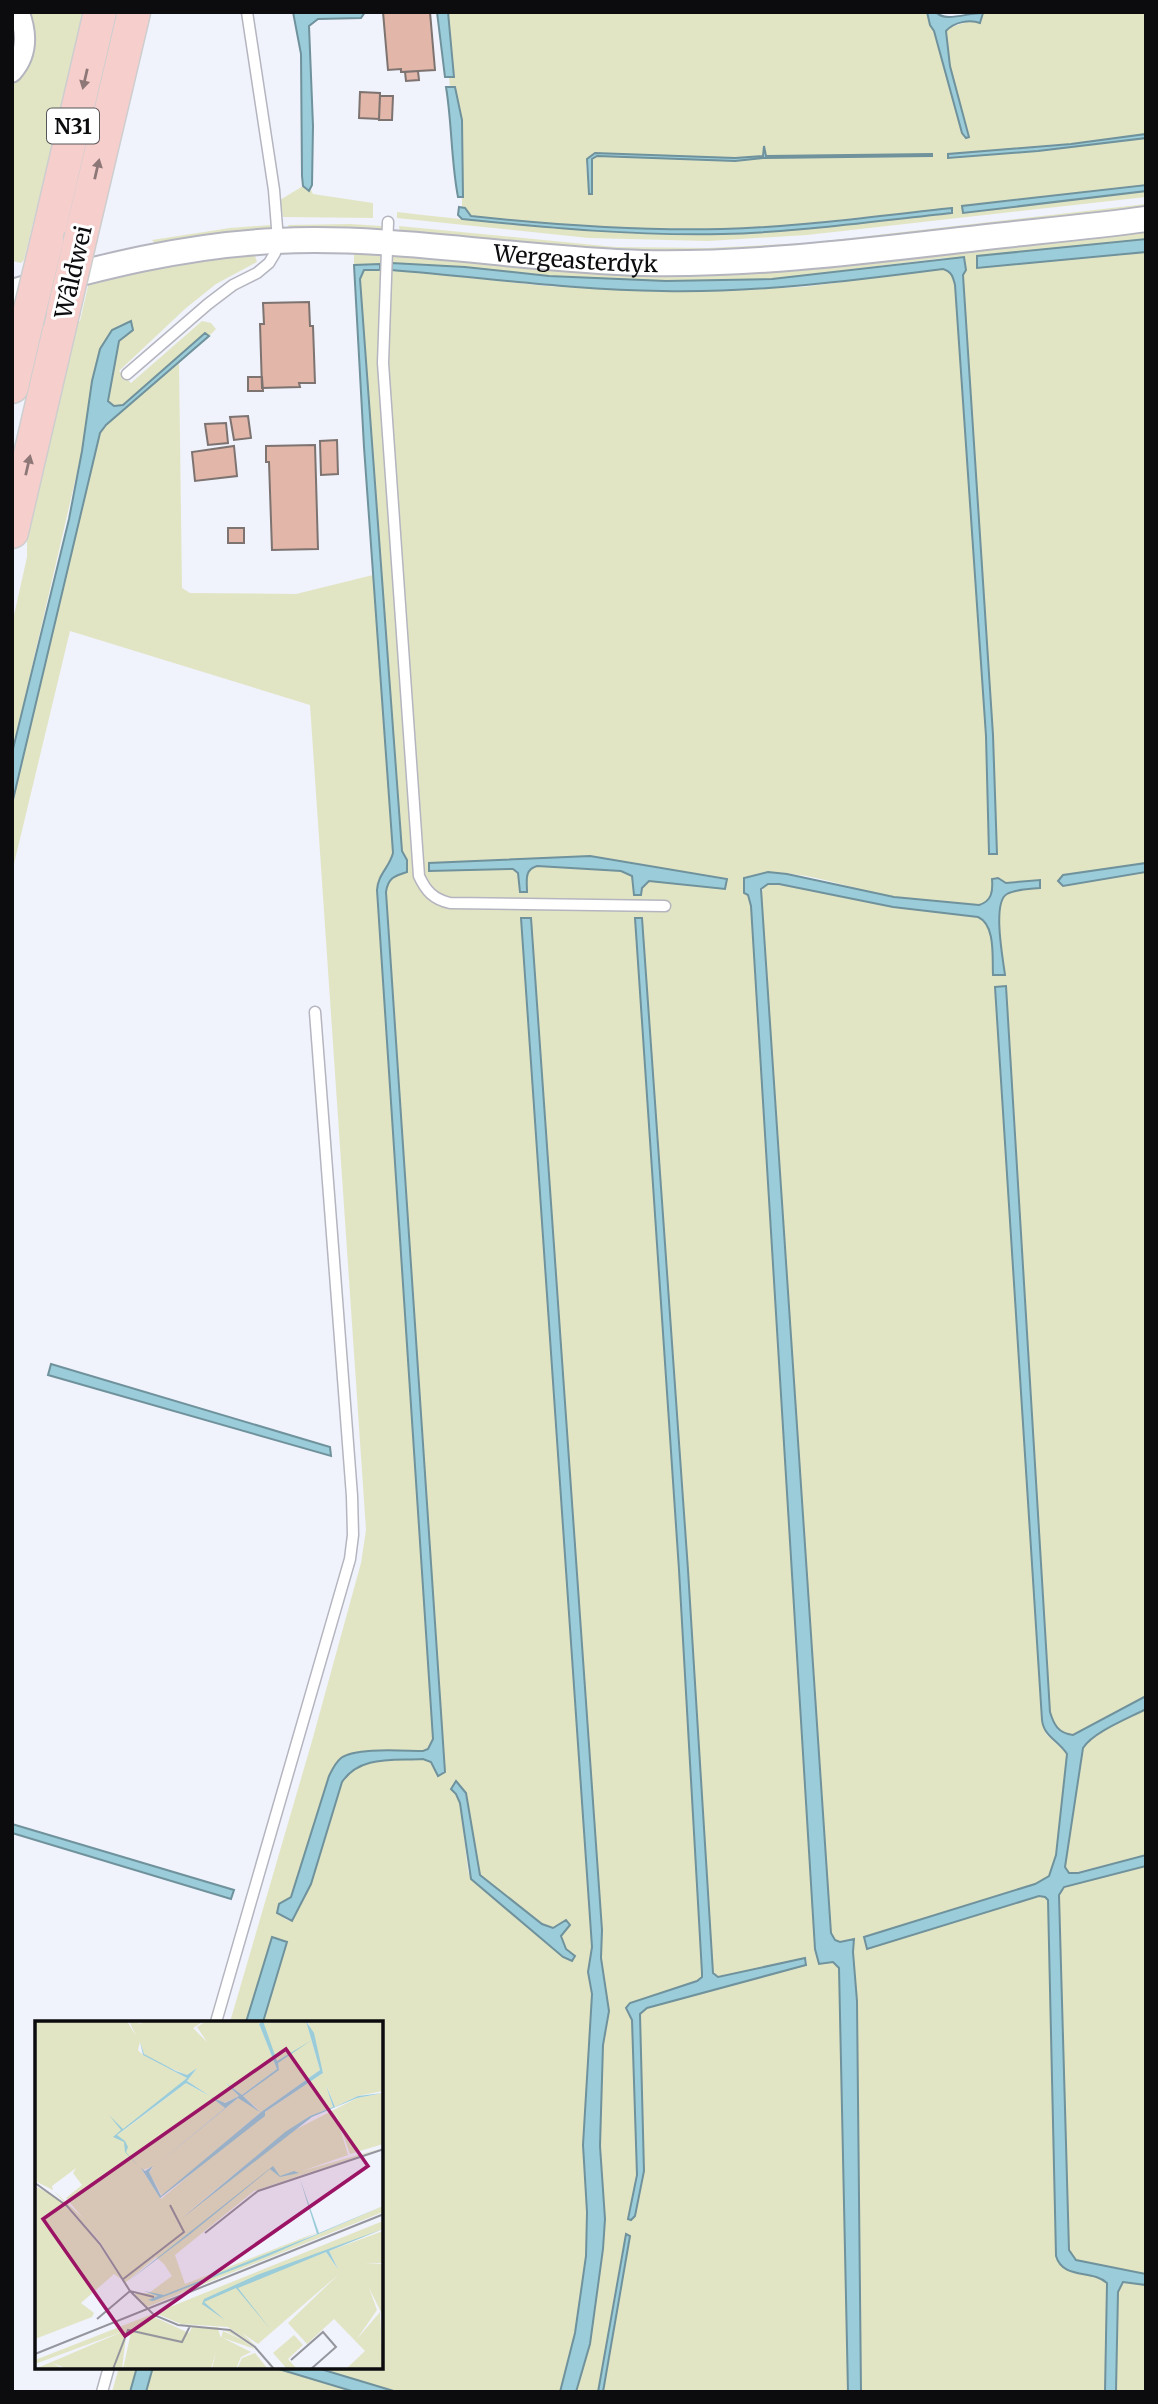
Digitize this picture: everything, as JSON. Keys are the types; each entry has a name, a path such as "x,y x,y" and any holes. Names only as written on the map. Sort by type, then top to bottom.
{"highway":[{"name":"Wâldwei","path":"12,387 100,12"},
{"name":"Wâldwei","path":"12,532 134,12"}],"street":[{"path":"12,72 25,47 25,31 19,12"},
{"name":"Wergeasterdyk","path":"12,292 97,268 175,251 387,232 585,260 731,262 867,251 1146,219"}],"lane":[{"path":"127,374 208,304 269,263 278,240 274,191 247,12"},
{"path":"387,232 383,363 419,876 432,896 450,903 665,906"},
{"path":"216,2021 350,1559 353,1535 315,1012"},
{"path":"102,2392 108,2369"}],"green space":[{"path":"24,12 85,12 24,260 21,263 12,261 12,77"},
{"path":"448,12 927,12 962,132 969,135 949,64 946,37 948,28 973,20 980,23 983,12 1146,12 1146,134 1047,145 1038,151 1146,138 1146,185 962,207 963,213 1146,191 1146,197 807,235 708,241 589,238 397,218 397,212 560,229 643,234 725,234 952,213 951,208 780,226 725,229 589,228 471,216 462,208 462,120 455,87 450,87 449,77 454,76","holes":["765,147 766,156 932,156 763,158 735,161 597,156 592,159 592,194 589,194 586,164 595,153 735,158 763,156"]},
{"path":"303,186 313,194 373,203 373,218 283,217 280,200"},
{"path":"1146,204 1146,211 782,250 643,254 400,233 399,226 615,247 708,248 808,243"},
{"path":"270,225 272,230 157,245 152,240 230,228"},
{"path":"288,225 382,226 380,231 290,229"},
{"path":"1146,229 1146,239 977,256 978,268 1146,252 1146,863 1063,875 1058,881 1063,886 1146,872 1146,1696 1073,1735 1057,1728 1050,1712 1006,986 995,987 1042,1720 1046,1734 1067,1754 1056,1855 1049,1876 1035,1884 864,1938 868,1949 1039,1896 1048,1900 1056,2256 1065,2268 1094,2276 1107,2283 1105,2392 861,2392 857,2001 853,1940 840,1942 835,1940 831,1933 761,895 764,885 779,884 893,907 978,917 984,921 990,934 993,975 1005,974 999,919 1003,899 1015,891 1040,888 1040,880 1006,883 998,878 993,879 989,898 979,906 893,897 818,878 780,873 744,878 744,893 748,895 751,906 815,1949 819,1964 833,1962 839,1968 848,2392 603,2392 628,2234 598,2392 576,2392 590,2344 603,2249 605,2219 600,2146 603,2045 609,2011 601,1958 602,1930 531,918 521,918 592,1947 588,1972 592,1994 583,2145 587,2212 586,2256 575,2333 560,2392 397,2392 321,2369 383,2369 383,2021 263,2021 287,1942 273,1937 246,2021 230,2021 312,1741 361,1563 366,1530 310,705 70,631 12,872 12,804 100,433 179,363 182,588 190,593 296,594 373,575 393,853 379,880 377,890 433,1739 428,1749 423,1751 357,1752 337,1762 329,1776 291,1898 279,1904 277,1912 292,1921 311,1884 342,1782 349,1773 358,1767 378,1761 423,1759 431,1762 438,1776 445,1772 386,892 392,878 407,871 407,860 402,851 360,279 364,270 380,270 380,265 354,265 354,249 380,251 383,258 380,363 414,866 420,888 433,902 448,907 638,909 667,908 667,903 451,899 433,890 423,873 386,368 389,263 393,252 570,268 677,272 794,267","holes":["944,258 964,258 966,269 963,275 993,735 996,854 989,854 986,736 955,285 950,273 943,269 803,287 665,291 546,286 391,269 392,263 549,276 666,281 772,279","590,856 727,879 725,888 649,881 642,888 641,895 635,895 632,876 621,871 537,866 528,873 526,892 520,892 518,873 513,869 429,871 429,863","635,918 642,918 688,1570 713,1973 718,1978 805,1958 807,1961 806,1965 647,2008 640,2014 644,2171 635,2216 631,2220 629,2218 637,2175 632,2020 626,2008 630,2003 702,1977 679,1570","456,1782 466,1793 480,1875 542,1924 553,1928 566,1920 570,1925 561,1936 562,1943 575,1956 572,1961 563,1957 471,1879 460,1803 451,1789"]},
{"path":"254,253 257,262 216,284 186,308 119,371 131,383 202,321 211,323 216,329 209,336 205,333 123,405 117,407 108,401 119,341 124,335 120,324 82,451 12,753 12,624 27,557 27,529 76,321 80,321 89,282 153,267"},
{"path":"1146,1709 1146,1855 1069,1874 1065,1867 1083,1748 1103,1731"},
{"path":"1146,1866 1146,2274 1076,2260 1069,2250 1059,1895 1064,1887"},
{"path":"1128,2282 1146,2285 1146,2392 1116,2392 1118,2292 1119,2286"},
{"path":"118,2369 136,2369 130,2392 112,2392"},
{"path":"152,2369 279,2369 355,2392 146,2392"}],"water":[{"path":"293,12 365,12 361,18 318,19 309,26 313,126 312,185 309,191 303,186 302,176 301,54"},
{"path":"437,12 448,12 454,77 445,77"},
{"path":"927,12 936,12 945,17 983,13 980,23 962,22 946,31 950,66 969,137 966,138 962,133"},
{"path":"446,87 455,87 462,120 463,197 458,197"},
{"path":"1146,134 1146,138 948,158 948,154 1071,144"},
{"path":"764,146 766,156 932,156 763,158 735,161 597,156 592,159 592,194 589,194 587,159 595,153 735,158 763,156"},
{"path":"1146,185 1146,191 963,213 962,206"},
{"path":"459,207 465,208 471,216 565,225 659,229 780,226 952,208 952,213 781,231 658,234 462,219 458,215"},
{"path":"1146,239 1146,252 977,268 977,256"},
{"path":"964,257 993,735 997,854 989,854 986,736 955,285 950,273 943,269 768,288 662,291 560,286 391,270 392,263 549,276 666,281 772,279"},
{"path":"380,264 380,270 364,270 360,279 402,851 407,860 407,872 392,878 386,892 445,1772 438,1776 431,1762 423,1759 378,1761 358,1767 349,1773 342,1782 311,1884 292,1921 277,1913 279,1904 291,1897 329,1776 337,1762 357,1752 423,1751 428,1749 433,1739 377,890 379,880 393,853 354,265"},
{"path":"131,321 133,330 119,341 108,401 114,406 123,405 205,333 209,336 100,433 12,804 12,753 69,519 92,381 100,349 112,330"},
{"path":"590,856 727,879 725,889 649,881 642,888 641,895 634,895 632,876 621,871 537,866 528,873 527,892 520,892 518,873 513,869 429,871 429,863"},
{"path":"1146,863 1146,872 1063,886 1058,881 1063,875"},
{"path":"768,872 894,897 979,905 991,895 992,879 998,878 1006,883 1040,880 1040,888 1015,891 1003,899 999,919 1005,975 993,975 990,934 984,921 978,917 893,907 779,884 768,884 761,889 831,1933 835,1940 840,1942 854,1939 861,2392 848,2392 839,1968 833,1962 819,1964 815,1949 751,906 748,895 744,893 744,878"},
{"path":"521,918 531,918 602,1930 601,1958 609,2011 603,2045 600,2146 605,2219 603,2249 590,2344 576,2392 560,2392 575,2333 586,2256 587,2212 583,2145 592,1994 588,1972 592,1947"},
{"path":"635,918 642,918 688,1570 713,1973 718,1977 805,1958 806,1965 647,2008 640,2014 644,2171 635,2216 631,2220 628,2219 637,2175 632,2020 626,2008 630,2003 702,1977 679,1570"},
{"path":"1006,986 1050,1712 1057,1728 1073,1735 1146,1696 1146,1709 1103,1731 1083,1748 1065,1867 1069,1873 1078,1873 1146,1855 1146,1866 1064,1887 1059,1895 1069,2250 1076,2260 1146,2274 1146,2285 1123,2282 1118,2292 1116,2392 1105,2392 1107,2283 1094,2276 1065,2268 1056,2256 1048,1900 1039,1896 867,1949 864,1937 1035,1884 1049,1876 1056,1855 1067,1754 1048,1735 1042,1720 995,987"},
{"path":"51,1364 330,1447 331,1456 48,1375"},
{"path":"456,1781 466,1793 480,1875 542,1924 553,1928 566,1920 570,1925 561,1936 566,1949 575,1956 572,1961 563,1957 471,1879 460,1803 451,1789"},
{"path":"12,1824 234,1890 231,1899 12,1833"},
{"path":"272,1937 287,1942 263,2021 246,2021"},
{"path":"626,2234 630,2236 603,2392 598,2392"},
{"path":"136,2369 152,2369 146,2392 130,2392"},
{"path":"279,2369 321,2369 397,2392 355,2392"}],"building":[{"path":"383,12 430,12 435,70 388,70"},
{"path":"418,71 419,80 406,81 405,72"},
{"path":"360,92 380,93 379,119 359,118"},
{"path":"380,96 393,96 392,120 379,120"},
{"path":"309,302 310,326 313,326 315,383 299,383 300,387 262,388 260,324 264,324 263,303"},
{"path":"248,377 262,377 263,391 248,391"},
{"path":"248,416 251,438 234,440 230,417"},
{"path":"226,423 228,443 208,445 205,424"},
{"path":"337,440 338,474 321,475 320,441"},
{"path":"315,445 318,549 272,550 266,446"},
{"path":"234,446 237,476 195,481 192,452"},
{"path":"228,528 244,528 244,543 228,543"}]}
